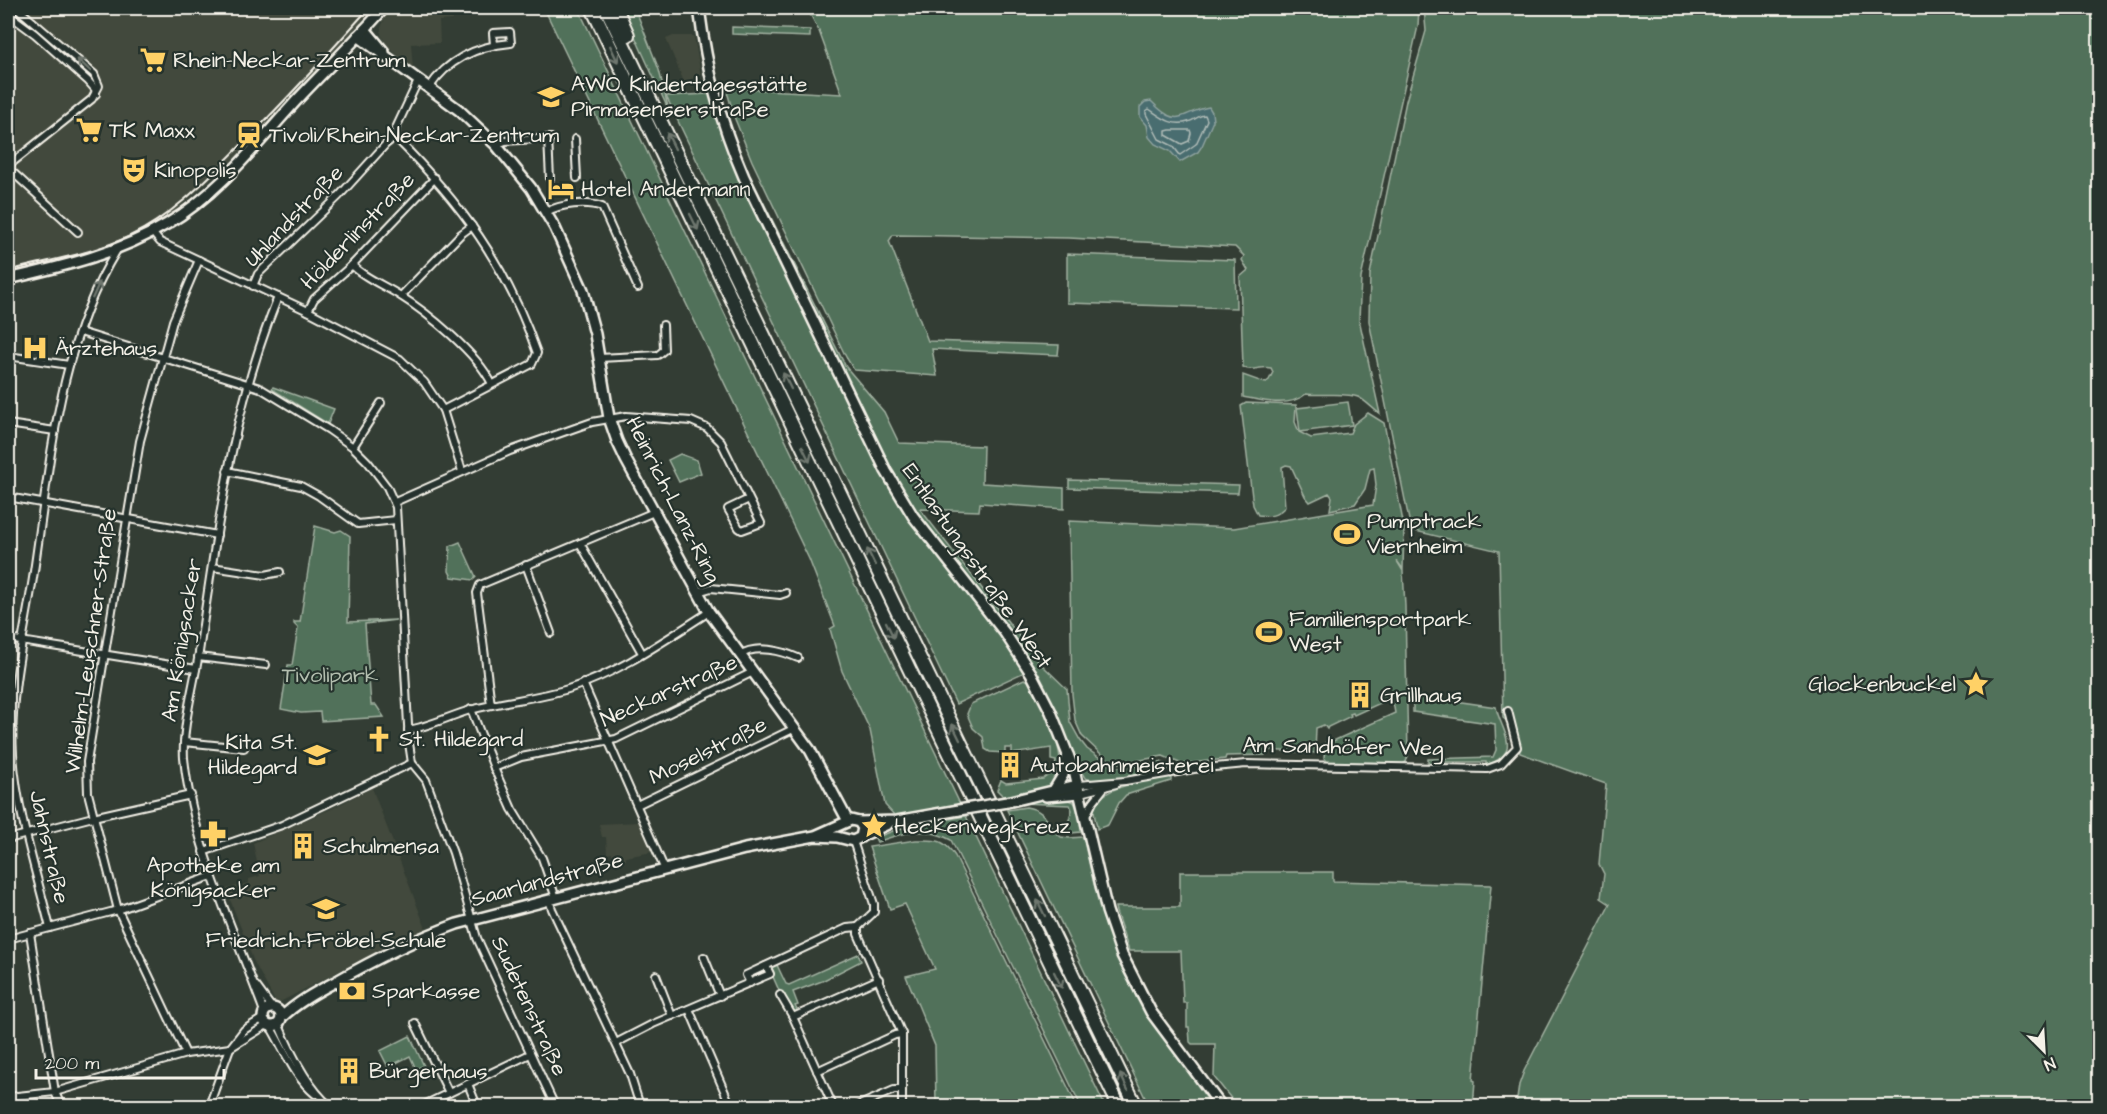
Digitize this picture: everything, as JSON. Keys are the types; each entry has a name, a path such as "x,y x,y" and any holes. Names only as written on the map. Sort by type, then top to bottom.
{"highway":[{"path":"592,8 1119,1107"},
{"path":"606,8 1136,1107"},
{"path":"616,8 641,67 649,96"}],"street":[{"path":"17,8 94,74 99,86 96,95 8,167 78,232"},
{"path":"8,279 78,263 117,250 180,216 252,150 384,8"},
{"name":"Entlastungsstraße West","path":"699,8 712,89 730,145 871,441 913,516 1012,643 1051,711 1079,789 1110,922 1134,980 1165,1033 1221,1107"},
{"path":"8,14 35,34 88,81 95,89 96,95"},
{"name":"Heinrich-Lanz-Ring","path":"362,32 418,81 459,110 496,146 528,184 546,212 583,290 591,314 609,418 621,451 697,592 795,728 811,753 846,822"},
{"path":"429,88 436,78 461,57 494,45"},
{"name":"Uhlandstraße","path":"253,286 258,274 339,196 395,137 396,128 418,81"},
{"path":"395,137 435,178 472,225 509,284 537,353 532,364 443,410"},
{"path":"496,146 505,141 550,138 550,179"},
{"path":"575,139 577,178"},
{"name":"Hölderlinstraße","path":"308,311 314,300 352,265 435,178"},
{"path":"546,212 560,206 596,205 602,207 638,288"},
{"path":"401,296 472,225"},
{"path":"153,232 160,242 308,311 400,358 424,382 443,410 462,471"},
{"name":"Jahnstraße","path":"50,928 18,799 12,727 14,699 55,431 69,365 95,289 117,250"},
{"name":"Wilhelm-Leuschner-Straße","path":"186,1054 118,910 88,794 87,762 140,441 162,358 180,303 199,260"},
{"path":"352,265 401,296 459,343 492,384"},
{"name":"Am Königsacker","path":"278,297 248,384 234,434 184,742 185,767 203,852 245,965 296,1072 308,1088 330,1107"},
{"path":"600,358 658,355 664,350 663,325"},
{"path":"80,332 248,384 270,394 353,447 381,478 395,502 408,730 412,763 282,825 203,852"},
{"path":"8,356 69,365"},
{"path":"353,447 381,403"},
{"path":"395,502 528,444 609,418 626,416 691,421 707,429 721,442 749,498 761,523 742,530 728,509 749,498"},
{"path":"8,424 55,431"},
{"path":"227,471 301,486 319,496 358,525 396,520"},
{"path":"8,497 216,536"},
{"path":"491,705 477,593 480,585 654,512"},
{"path":"580,543 642,653"},
{"path":"526,565 551,633"},
{"path":"212,567 265,575 280,572"},
{"path":"697,592 711,588 780,595 786,592"},
{"path":"408,730 471,709 531,698 583,683 616,668 710,612"},
{"path":"8,639 196,669"},
{"path":"741,655 747,650 754,649 785,652 798,658"},
{"path":"198,657 266,665"},
{"name":"Neckarstraße","path":"494,768 521,757 616,739 753,672"},
{"path":"583,683 665,870"},
{"path":"471,709 512,808 542,858 553,899 552,909 630,1074 640,1107"},
{"name":"Am Sandhöfer Weg","path":"897,821 1194,769 1254,764 1487,769 1501,764 1516,747 1508,711"},
{"name":"Moselstraße","path":"637,805 795,728"},
{"path":"184,742 244,748"},
{"path":"1054,790 1063,775 1068,755"},
{"name":"Sudetenstraße","path":"412,763 426,780 453,853 481,947 555,1107"},
{"name":"Am Sandhöfer Weg","path":"1035,797 1054,790 1104,788 1125,781"},
{"path":"1085,817 1104,788"},
{"path":"8,838 93,816 191,795"},
{"path":"616,1043 770,974 766,966 847,928 858,927 874,912 874,904 849,840 842,832 846,822 854,820 859,822 897,821"},
{"path":"849,840 897,821"},
{"name":"Saarlandstraße","path":"271,1017 409,942 472,920 745,849 815,836 846,822"},
{"path":"859,822 863,828 862,836"},
{"name":"Saarlandstraße","path":"815,836 849,840"},
{"path":"8,939 118,910 212,876"},
{"path":"858,927 858,934 902,1034 902,1107"},
{"path":"30,933 55,1092 61,1107"},
{"path":"704,957 720,996"},
{"path":"656,975 672,1016"},
{"path":"793,1017 879,979"},
{"path":"780,995 793,1017 833,1107"},
{"path":"689,1009 729,1102"},
{"path":"209,1107 230,1048 244,1030 271,1017"},
{"path":"415,1023 449,1093"},
{"path":"817,1071 895,1035 902,1034"},
{"path":"8,1097 55,1092 186,1054 230,1048"},
{"path":"422,1107 530,1054"},
{"path":"468,1084 477,1107"},
{"path":"857,1107 894,1090 902,1090"}],"shaded area":[{"path":"8,8 376,8 238,155 171,214 140,234 103,250 8,274"},
{"path":"393,8 452,8 452,20 439,21 440,43 411,44 413,69 389,48 381,35 385,17"},
{"path":"673,36 694,36 701,75 684,82 666,39"},
{"name":"Friedrich-Fröbel-Schule","path":"372,788 426,929 280,1002 275,1001 254,962 226,889 249,883 249,879 260,876 253,843 331,809"},
{"path":"639,822 652,852 626,857 626,860 615,863 612,853 607,854 606,837 602,837 599,824"}],"green space":[{"path":"544,8 578,8 960,804 895,816 885,805 870,730 842,671 830,629 835,626 809,559"},
{"path":"622,8 635,8 659,70 669,111"},
{"path":"807,8 1419,8 1418,26 1361,278 1359,319 1380,414 1361,399 1347,395 1306,394 1284,402 1267,402 1243,397 1243,375 1265,383 1273,372 1267,367 1247,369 1243,367 1240,277 1248,270 1242,260 1244,256 1235,247 1069,238 893,235 889,241 928,341 1059,345 1058,355 932,349 937,376 854,370 752,161 735,119 726,88 842,94 819,31"},
{"path":"1424,8 2099,8 2099,1106 1516,1106 1524,1071 1610,904 1601,898 1604,874 1599,864 1606,784 1520,753 1516,729 1503,718 1499,551 1411,530 1369,321 1370,274 1406,101 1426,31"},
{"path":"732,27 810,30 810,37 732,34"},
{"path":"709,94 846,367 884,412 899,443 983,446 982,483 1064,488 1064,509 980,503 979,511 920,509 1041,664 1067,689 1070,722 1087,749 1112,766 1124,768 1161,762 1167,765 1166,770 1114,780 1085,778 1077,764 1058,714 1033,668 956,704 666,96"},
{"path":"1067,254 1235,260 1236,308 1067,303"},
{"path":"273,387 334,409 328,424 272,389"},
{"path":"1348,402 1352,425 1300,432 1297,408"},
{"name":"Familiensportpark West","path":"1246,403 1296,405 1295,422 1299,432 1311,438 1350,433 1354,424 1368,413 1384,423 1404,527 1403,569 1397,561 1403,571 1405,606 1408,756 1406,762 1401,765 1329,763 1324,759 1325,743 1329,738 1331,742 1395,713 1393,702 1389,699 1354,715 1350,714 1351,716 1327,729 1324,725 1316,728 1315,753 1266,750 1265,755 1226,756 1225,759 1182,764 1163,756 1114,763 1082,736 1075,720 1072,694 1069,521 1234,528 1373,505 1376,485 1374,468 1370,469 1365,489 1355,504 1330,510 1332,497 1329,493 1310,502 1291,466 1286,465 1282,467 1285,507 1273,515 1258,515 1253,505 1241,406"},
{"path":"680,454 697,460 701,473 679,482 668,460"},
{"path":"1069,480 1239,485 1238,493 1069,488"},
{"name":"Tivolipark","path":"315,526 335,532 341,530 350,536 348,622 396,620 365,624 371,705 376,705 384,717 321,721 320,712 301,713 281,709 288,665 292,665 298,628 294,622 300,622"},
{"path":"460,542 476,577 473,580 452,577 449,571 450,546"},
{"path":"1024,679 1030,681 1054,734 1060,763 1058,776 1052,785 1041,791 1003,796 997,790 1001,780 1006,783 1043,779 1054,774 1056,761 1051,760 1051,748 1012,754 1012,748 1005,748 1005,753 990,752 985,749 983,737 973,728 967,714 971,704"},
{"path":"1413,695 1496,707 1507,740 1505,754 1486,765 1486,762 1433,762 1432,765 1428,765 1428,759 1493,757 1496,750 1495,724 1413,712"},
{"path":"1171,777 1171,781 1126,795 1119,803 1108,825 1097,829 1094,809 1107,793 1127,785"},
{"path":"1044,799 1067,799 1074,802 1079,813 1081,832 1071,833 1066,830 1072,810 1070,805 1021,803"},
{"path":"1026,807 1043,815 1061,837 1083,837 1109,932 1137,999 1212,1106 1149,1106 1007,810"},
{"path":"966,816 1105,1106 1081,1106 951,840 923,832 905,833 877,842 875,838 898,829"},
{"path":"916,840 943,843 955,856 1077,1106 936,1106 935,1046 906,976 935,969 905,904 890,909 869,847"},
{"path":"1180,872 1333,872 1333,881 1491,885 1473,1080 1475,1081 1473,1106 1237,1106 1214,1077 1215,1044 1192,1044 1190,1042 1189,1027 1187,1027 1187,1003 1183,1003 1181,951 1129,951 1116,912 1115,907 1180,907"},
{"path":"858,954 861,961 822,981 793,992 798,1012 792,1011 784,994 781,995 770,970 771,966 776,963 786,984 789,985"},
{"path":"410,1036 424,1066 416,1069 410,1056 388,1067 380,1051"}],"water":[{"path":"1151,101 1160,110 1174,117 1209,107 1213,121 1198,152 1180,162 1170,151 1155,144 1149,137 1147,125 1140,117 1140,107 1145,102"}],"railway":[{"path":"8,271 101,248 130,236 162,217 192,193 245,141 369,8"}],"place":[{"name":"Rhein-Neckar-Zentrum","path":"153,60"},
{"name":"AWO Kindertagesstätte Pirmasenserstraße","path":"551,97"},
{"name":"TK Maxx","path":"89,130"},
{"name":"Tivoli/Rhein-Neckar-Zentrum","path":"249,135"},
{"name":"Kinopolis","path":"134,170"},
{"name":"Hotel Andermann","path":"561,189"},
{"name":"Ärztehaus","path":"35,348"},
{"name":"Pumptrack Viernheim","path":"1347,534"},
{"name":"Familiensportpark West","path":"1269,632"},
{"name":"Glockenbuckel","path":"1976,684"},
{"name":"Grillhaus","path":"1360,695"},
{"name":"St. Hildegard","path":"379,739"},
{"name":"Kita St. Hildegard","path":"317,755"},
{"name":"Autobahnmeisterei","path":"1010,765"},
{"name":"Heckenwegkreuz","path":"874,826"},
{"name":"Apotheke am Königsacker","path":"213,834"},
{"name":"Schulmensa","path":"303,846"},
{"name":"Friedrich-Fröbel-Schule","path":"326,909"},
{"name":"Sparkasse","path":"352,991"},
{"name":"Bürgerhaus","path":"349,1071"}]}
